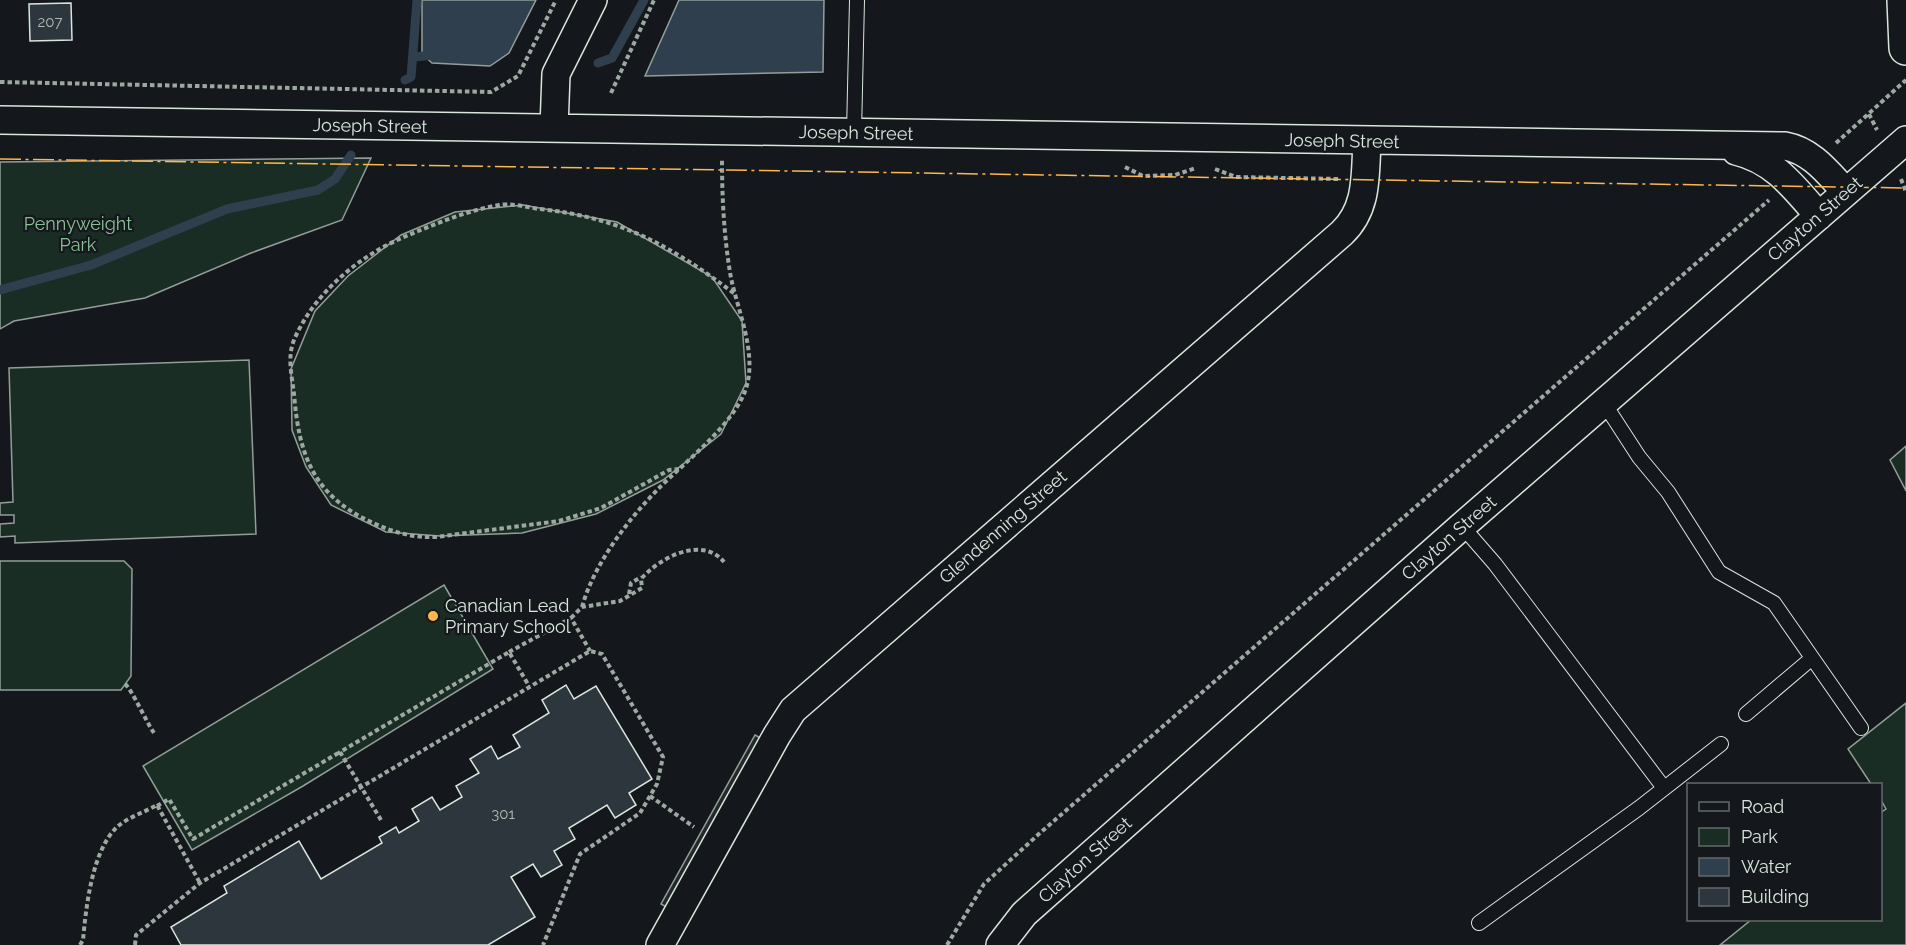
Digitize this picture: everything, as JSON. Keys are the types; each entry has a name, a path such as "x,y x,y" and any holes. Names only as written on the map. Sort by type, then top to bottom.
{"street":[{"path":"554,128 556,74 593,0"},
{"path":"1904,0 1906,48"},
{"name":"Joseph Street","path":"0,120 1711,146 1777,145 1798,148 1816,161 1846,192"},
{"name":"Clayton Street","path":"1000,945 1024,914 1462,526 1906,140"},
{"name":"Glendenning Street","path":"660,945 777,735 794,710 1342,234 1355,220 1361,207 1367,141"},
{"name":"Joseph Street","path":"1711,146 1743,152 1768,163 1819,216"}],"lane":[{"path":"854,133 857,0"},
{"path":"1604,403 1639,458 1668,492 1721,574 1774,603 1861,728"},
{"path":"1462,526 1495,564 1664,788"},
{"path":"1746,714 1811,659"},
{"path":"1479,923 1721,744"}],"path":[{"path":"0,82 491,92 518,76 556,0"},
{"path":"611,93 654,0"},
{"path":"711,159 734,159"},
{"path":"80,945 91,881 108,840 117,827 169,800 193,839 508,652 571,618 582,607 592,580 634,516 714,435 738,403 747,386 749,363 727,252 722,159"},
{"path":"1121,166 1143,176 1175,175 1199,167"},
{"path":"1208,168 1236,177 1344,179"},
{"path":"947,945 984,884 1040,833 1768,201"},
{"path":"680,469 669,470 601,508 559,521 436,537 422,537 384,529 344,507 319,484 313,474 296,426 291,364 294,340 320,300 350,267 382,246 459,214 501,205 569,212 634,230 675,253 736,295"},
{"path":"629,594 631,583 681,552 703,550 719,556 724,562"},
{"path":"582,607 620,601 629,594 639,592 642,588 641,579 645,574"},
{"path":"571,618 590,651"},
{"path":"135,945 136,935 200,883 590,651 602,654 663,757 657,784 640,813 580,854 543,945"},
{"path":"508,652 529,686"},
{"path":"125,684 131,688 137,707 154,733"},
{"path":"340,752 381,820"},
{"path":"650,796 699,830"},
{"path":"157,806 200,883"}],"green space":[{"name":"Pennyweight Park","path":"371,158 342,220 251,253 145,298 14,321 0,329 0,162"},
{"path":"523,205 617,222 712,277 742,321 746,383 721,434 663,480 596,514 522,533 440,536 386,532 331,505 306,467 292,430 291,369 315,311 348,276 401,235 455,212"},
{"path":"249,360 256,534 15,543 15,536 0,537 0,524 14,523 14,515 0,515 0,503 13,502 9,368"},
{"path":"1906,446 1906,491 1890,460"},
{"path":"0,561 124,561 132,569 131,676 121,690 0,690"},
{"path":"444,585 493,669 303,786 192,850 143,766"},
{"path":"1906,703 1906,945 1720,945 1750,921 1882,921 1882,812 1886,809 1882,802 1882,783 1870,783 1848,749"}],"shaded area":[{"path":"755,735 764,740 670,909 661,904"}],"water":[{"path":"422,0 536,0 509,53 490,66 432,63 422,54"},
{"path":"679,0 824,0 823,72 645,76"}],"building":[{"path":"71,3 72,40 30,41 29,4"},
{"name":"Canadian Lead Primary School","path":"566,685 574,699 596,686 652,779 629,793 636,805 615,818 607,805 569,828 575,839 554,851 562,865 541,877 533,864 511,877 535,917 488,945 181,945 171,927 227,893 224,886 299,841 321,879 382,843 379,837 396,827 399,833 419,821 412,809 432,797 440,810 462,797 456,786 479,773 470,759 491,746 498,759 520,747 513,735 549,713 542,700"}],"waterway":[{"path":"405,80 411,77 417,0"},
{"path":"598,63 612,58 644,0"},
{"path":"414,57 435,55"},
{"path":"0,290 91,265 227,209 318,190 335,179 351,155"}],"power":[{"path":"0,159 1906,188"}],"place":[{"name":"Canadian Lead Primary School","path":"433,616"}]}
